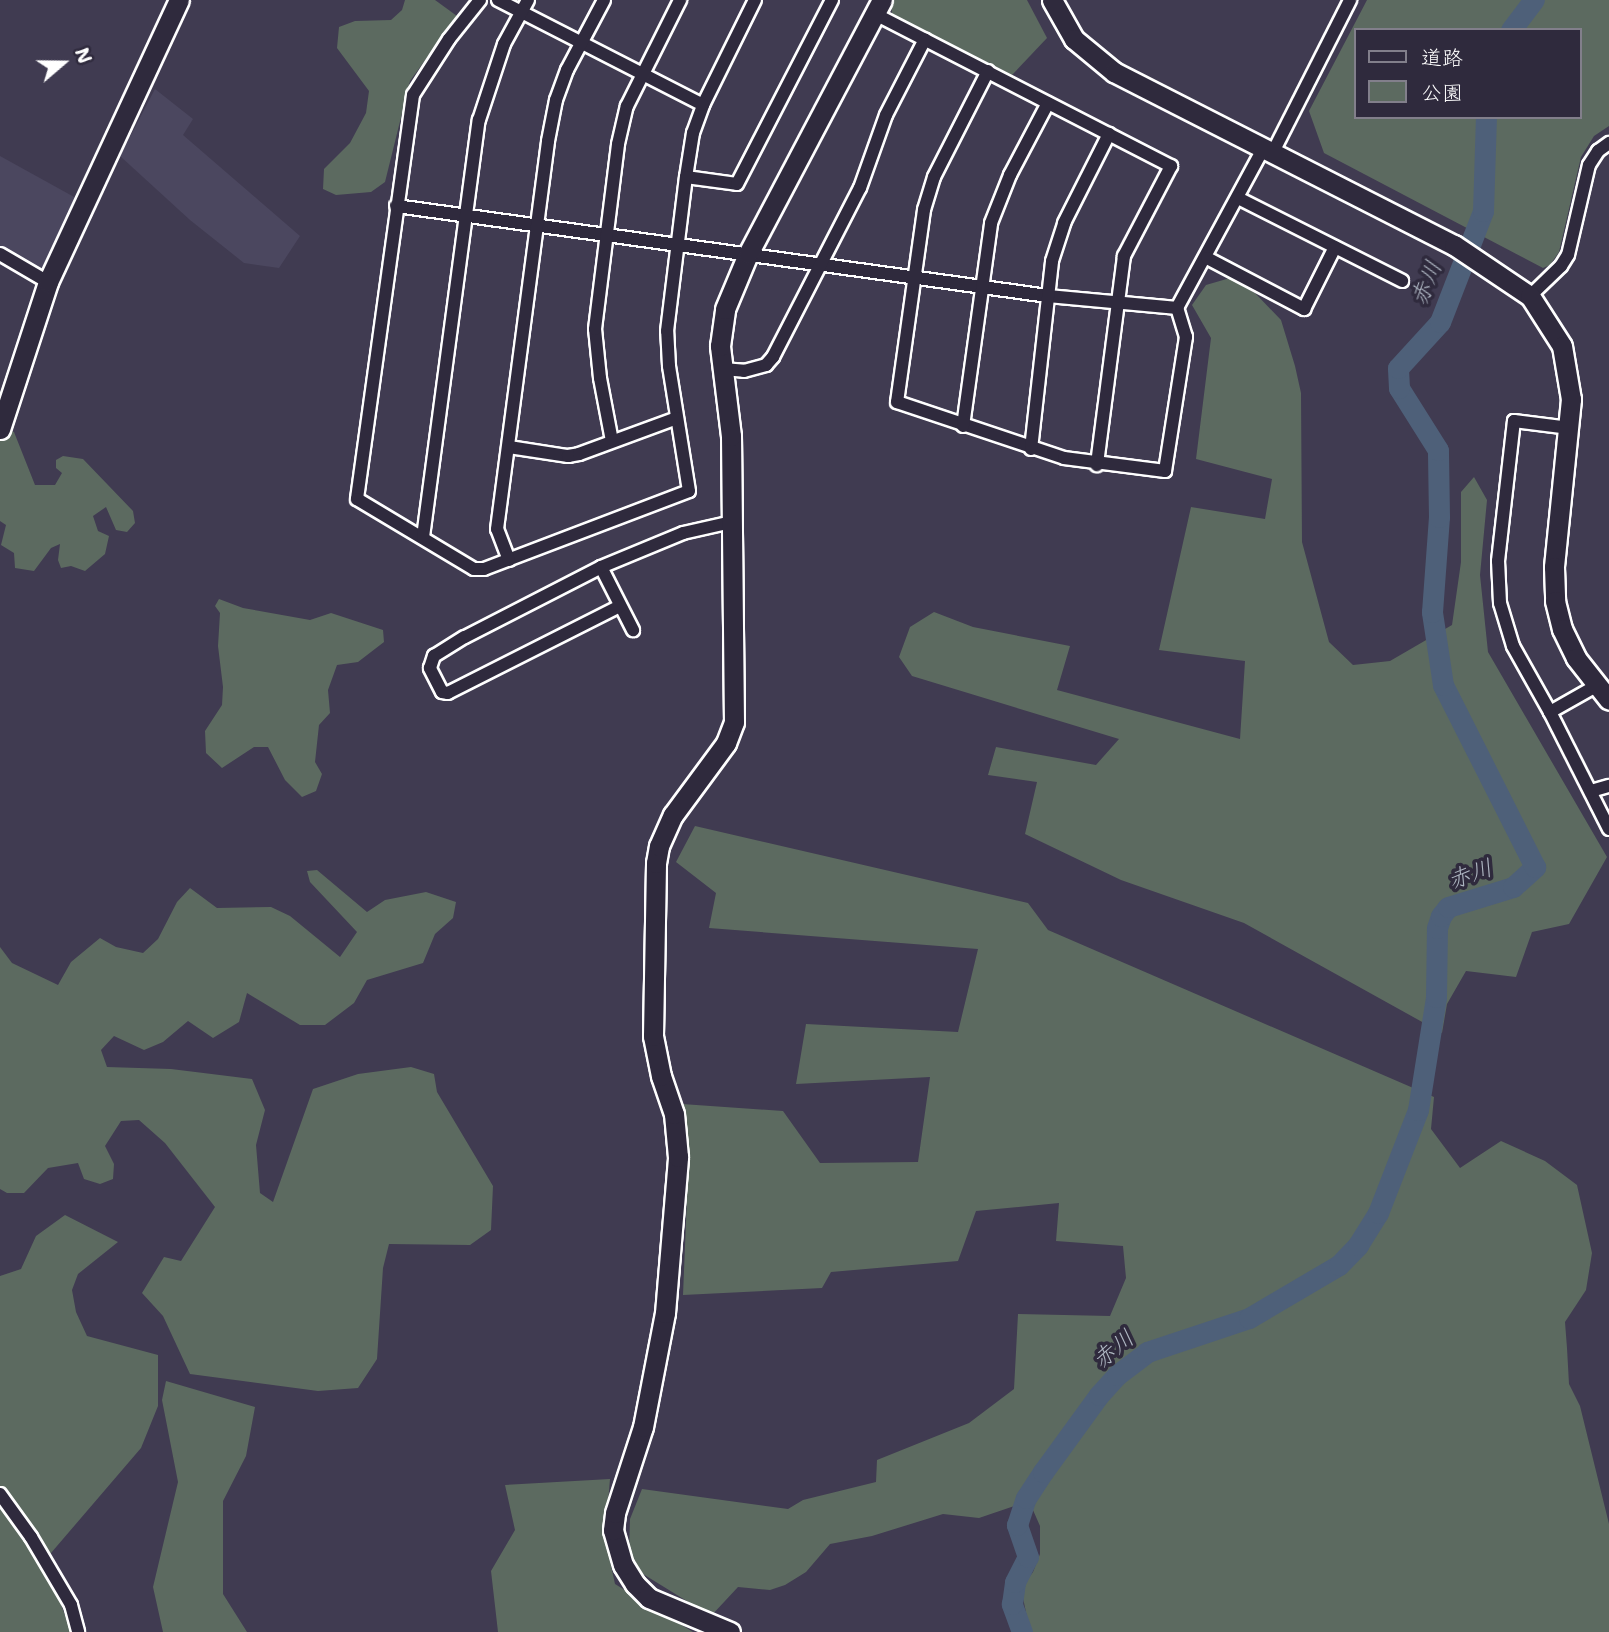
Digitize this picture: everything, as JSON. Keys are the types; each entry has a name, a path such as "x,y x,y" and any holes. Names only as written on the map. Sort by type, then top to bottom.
{"street":[{"path":"0,429 48,282 179,0"},
{"path":"480,0 449,39 413,95 357,499 474,569 484,569 509,560 689,491 667,331 686,177 693,133 702,105 755,0"},
{"path":"498,0 525,6 582,42 702,105"},
{"path":"509,560 497,529 556,100 604,0"},
{"path":"612,441 600,378 595,329 618,144 627,106 680,0"},
{"path":"686,177 737,184 832,0"},
{"path":"1052,0 1074,39 1114,72 1454,246 1480,260 1530,296 1562,346 1569,376 1570,428 1553,567 1555,601 1562,629 1576,658 1602,693 1550,712"},
{"path":"988,71 933,177 924,210 913,277 897,402 1031,449 1097,465 1165,471 1185,337 1177,309 1238,198 1268,152 1347,1"},
{"path":"423,537 465,216 482,110 505,44 525,6"},
{"path":"730,1632 649,1598 635,1584 623,1565 613,1530 615,1513 643,1427 665,1313 678,1157 674,1114 661,1076 653,1036 656,863 659,846 673,815 726,743 734,722 731,436 721,325 748,254 879,7 925,39 1171,166 1124,256 1097,465"},
{"path":"723,369 744,371 766,365 774,357 860,188 886,115 925,39"},
{"path":"963,426 991,223 1000,196 1048,103"},
{"path":"1031,449 1056,244 1109,134"},
{"path":"1530,296 1562,266 1568,254 1589,165 1598,151 1609,143"},
{"path":"1238,198 1402,281"},
{"path":"396,206 1048,296 1177,309"},
{"path":"1207,258 1304,309 1335,247"},
{"path":"0,254 48,282"},
{"path":"509,447 568,456 677,418"},
{"path":"1570,428 1514,421 1498,561 1500,603 1513,646 1550,712 1609,829"},
{"path":"620,606 448,693 442,692 430,668 434,656 601,567 683,533 732,522"},
{"path":"601,567 633,630"},
{"path":"1591,791 1609,786"},
{"path":"0,1494 31,1538 71,1605 78,1632"}],"shaded area":[{"path":"155,89 193,119 183,135 300,236 279,268 244,263 190,220 120,156"},
{"path":"0,156 76,198 41,273 0,248"}],"green space":[{"path":"405,0 435,0 457,16 410,81 385,182 371,192 336,195 323,189 324,169 350,143 366,113 369,91 337,48 339,27 355,21 391,20 402,10"},
{"path":"891,0 1027,0 1047,38 1012,75 892,14"},
{"path":"1367,0 1609,0 1609,126 1594,136 1581,157 1559,252 1550,265 1543,268 1324,153 1309,111"},
{"path":"1230,278 1255,293 1281,320 1295,366 1301,393 1302,542 1329,642 1353,665 1390,661 1452,625 1461,562 1461,492 1474,477 1487,500 1480,575 1488,652 1607,857 1569,924 1532,932 1516,977 1466,971 1447,1004 1442,1033 1244,923 1121,880 1025,834 1037,782 988,775 996,747 1096,765 1119,739 912,676 899,657 910,627 934,612 973,627 1070,646 1057,690 1240,739 1245,661 1159,650 1191,507 1265,519 1272,479 1196,459 1211,338 1192,305 1206,285"},
{"path":"0,427 14,432 35,485 55,485 62,473 56,468 56,460 63,456 83,459 133,511 135,523 127,532 116,530 106,507 93,516 98,531 109,536 105,554 85,571 71,566 61,568 58,560 60,544 51,548 34,571 15,568 14,553 1,545 6,525 0,521"},
{"path":"219,599 243,608 310,620 331,613 383,630 384,642 358,662 337,665 328,690 330,713 319,725 315,762 322,774 316,791 302,797 285,780 268,747 254,747 222,768 206,753 205,731 222,705 223,687 218,646 220,613 215,606"},
{"path":"695,826 1028,903 1048,930 1434,1097 1431,1129 1460,1168 1501,1141 1545,1161 1577,1185 1592,1253 1586,1290 1565,1322 1569,1384 1580,1406 1609,1524 1609,1632 1030,1632 1021,1588 1033,1572 1040,1554 1040,1526 1029,1501 979,1518 943,1514 872,1536 830,1544 806,1572 785,1585 770,1590 738,1587 711,1616 643,1574 629,1551 630,1519 642,1489 788,1509 803,1500 876,1482 877,1460 969,1423 1014,1389 1018,1314 1110,1316 1126,1278 1123,1246 1056,1241 1059,1203 976,1211 958,1261 831,1272 822,1288 683,1295 688,1173 682,1104 783,1111 820,1163 918,1162 930,1077 796,1084 806,1024 958,1032 978,949 709,928 716,893 676,862"},
{"path":"317,870 367,912 385,900 426,892 456,902 453,918 435,934 423,963 367,980 354,1003 325,1025 300,1025 247,993 239,1022 213,1038 188,1021 163,1042 144,1050 114,1036 101,1050 107,1067 171,1069 252,1079 265,1110 256,1145 260,1193 273,1202 313,1089 358,1074 411,1067 434,1074 437,1092 493,1186 491,1230 470,1245 389,1244 383,1268 377,1359 358,1388 318,1391 190,1374 163,1316 142,1293 164,1257 181,1261 215,1207 165,1143 139,1120 121,1121 105,1146 114,1164 113,1179 100,1184 84,1179 78,1163 48,1168 24,1193 7,1193 0,1189 0,947 12,963 58,985 71,962 100,938 116,947 143,953 158,939 177,902 190,888 217,908 271,907 290,916 340,957 357,932 310,882 307,871"},
{"path":"65,1215 118,1242 78,1274 72,1290 76,1312 87,1336 158,1355 158,1406 141,1448 45,1560 71,1632 0,1632 0,1276 21,1269 36,1236"},
{"path":"166,1381 255,1407 246,1456 223,1501 223,1594 247,1632 163,1632 153,1587 178,1482 162,1400"},
{"path":"610,1479 605,1538 615,1584 693,1632 498,1632 491,1571 515,1530 505,1485"}],"waterway":[{"name":"赤川","path":"1513,28 1534,0"},
{"name":"赤川","path":"1022,1632 1012,1604 1015,1582 1028,1557 1017,1525 1026,1498 1043,1472 1099,1395 1117,1375 1147,1352 1249,1318 1339,1265 1358,1245 1378,1213 1418,1110 1436,997 1437,928 1441,916 1448,907 1513,887 1535,867 1443,685 1432,612 1439,517 1438,450 1399,388 1398,368 1440,322 1483,211 1486,119"}]}
